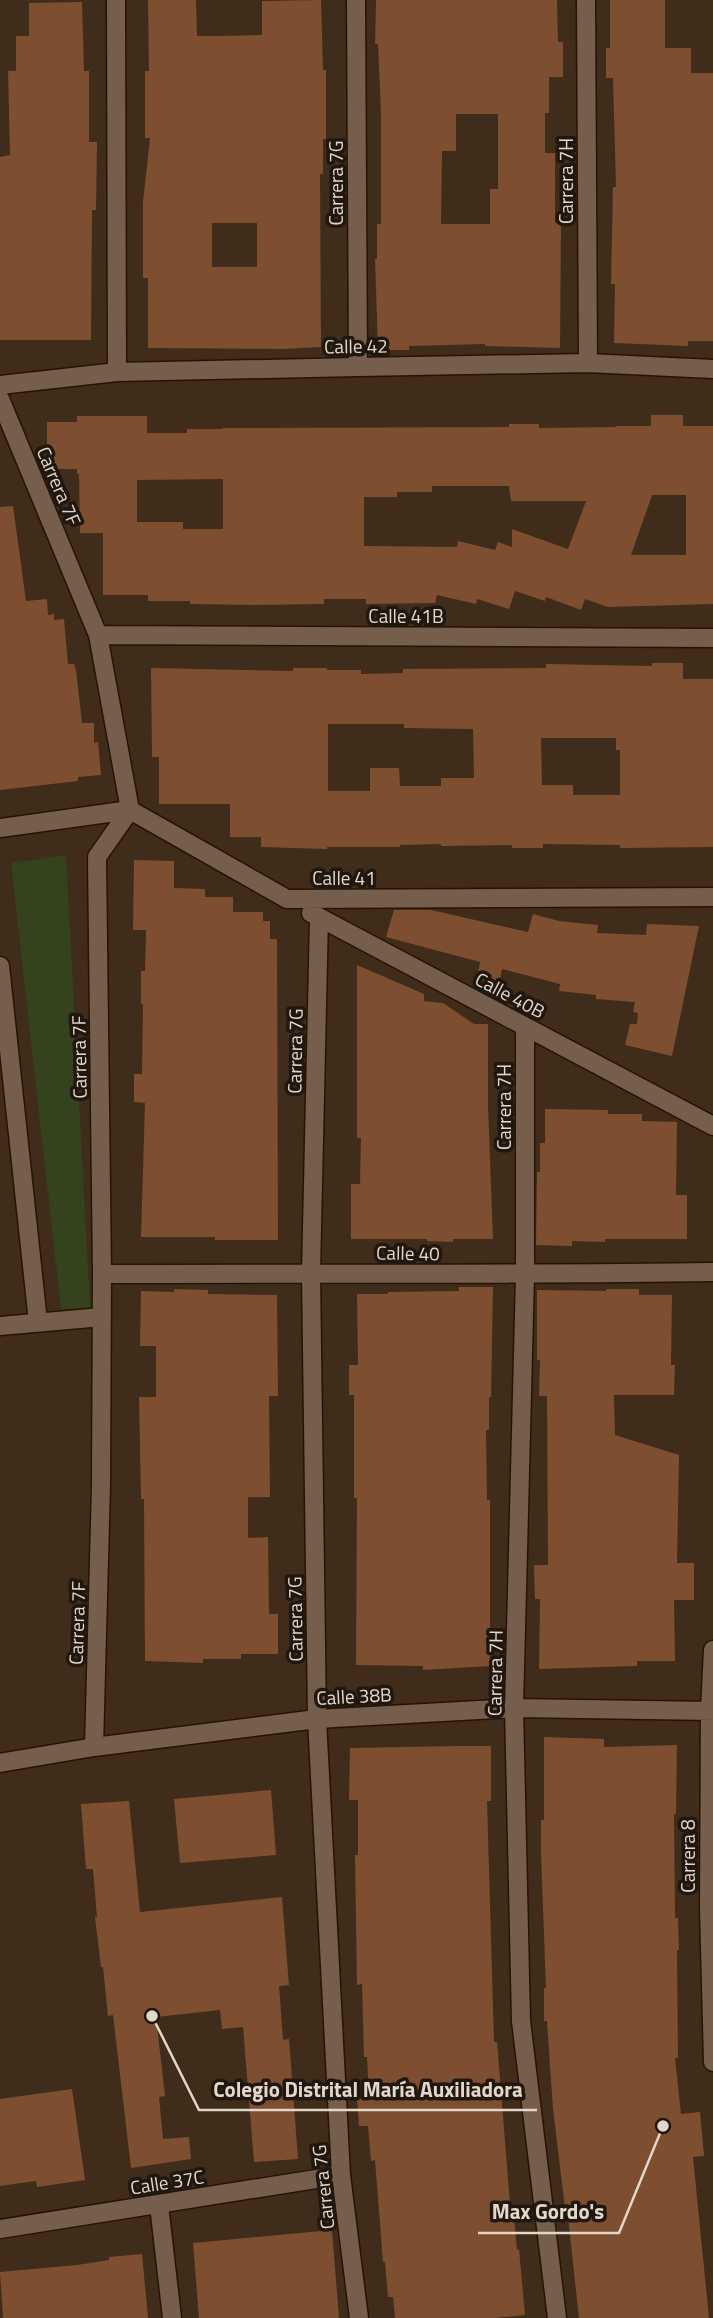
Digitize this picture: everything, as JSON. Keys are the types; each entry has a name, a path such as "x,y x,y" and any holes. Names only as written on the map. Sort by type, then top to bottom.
{"street":[{"path":"116,0 117,372"},
{"name":"Carrera 7G","path":"356,0 358,367"},
{"name":"Carrera 7H","path":"586,0 588,363"},
{"name":"Calle 42","path":"0,385 117,372 588,363 713,369"},
{"name":"Carrera 7F","path":"0,399 98,635 130,810 97,857 102,1317 101,1485 94,1747"},
{"name":"Calle 41B","path":"98,635 713,638"},
{"path":"0,828 130,810"},
{"name":"Calle 41","path":"130,810 287,900 713,897"},
{"name":"Calle 40B","path":"287,900 713,1126"},
{"name":"Carrera 7G","path":"319,917 312,1273 317,1719 341,2175 359,2318"},
{"path":"0,966 38,1322"},
{"name":"Carrera 7H","path":"525,1027 525,1275 514,1708 521,2021 557,2318"},
{"name":"Calle 40","path":"102,1274 525,1275 713,1272"},
{"path":"0,1326 102,1317"},
{"name":"Carrera 8","path":"713,1650 709,1907 713,2062"},
{"name":"Calle 38B","path":"0,1763 94,1747 317,1719 514,1708 711,1711"},
{"name":"Calle 37C","path":"0,2229 341,2175"},
{"path":"159,2205 172,2318"}],"green space":[{"path":"66,855 90,1308 61,1309 11,863"}],"building":[{"path":"148,0 196,0 197,36 216,36 262,35 262,1 321,0 323,70 326,70 326,139 323,139 323,174 320,174 321,347 148,348 148,278 143,278 143,202 150,138 145,138 145,71 149,71","holes":["212,223 257,223 257,267 212,267"]},
{"path":"376,0 557,0 558,42 563,42 563,77 549,77 549,113 545,113 545,153 555,153 555,223 561,223 560,348 485,344 409,346 409,350 378,350 375,259 377,224 381,224 381,113 378,44 375,44","holes":["456,114 498,114 498,189 490,189 490,224 441,224 442,151 456,151"]},
{"path":"610,0 665,0 665,48 691,48 691,73 713,73 713,341 688,341 688,346 614,343 615,284 611,284 613,187 616,187 613,78 606,78 606,48 610,48"},
{"path":"82,2 84,71 89,71 89,142 97,142 96,210 92,210 91,340 0,340 0,157 10,155 8,71 16,71 16,36 29,36 29,3"},
{"path":"651,415 683,415 683,426 713,426 713,604 608,607 585,599 581,610 546,597 545,601 515,591 509,609 477,599 476,604 437,595 435,603 366,604 366,599 324,599 324,604 254,605 190,604 190,601 148,601 148,595 103,595 103,533 80,533 77,469 47,469 47,422 77,422 77,416 147,416 147,433 187,433 187,429 223,428 509,427 509,424 539,424 539,428 651,426","holes":["223,479 223,529 183,529 183,522 137,522 137,480","432,486 509,486 511,501 586,501 568,549 512,529 512,547 498,542 495,550 458,541 457,547 364,546 364,497 397,497 397,492 432,492","652,495 686,495 686,555 631,555"]},
{"path":"13,506 26,601 47,599 48,615 54,614 54,620 64,619 68,664 74,664 76,670 82,723 94,723 94,743 98,742 101,775 78,777 78,781 0,790 0,507"},
{"path":"652,663 683,663 683,679 713,679 713,847 620,848 620,845 543,844 543,848 512,848 512,845 441,844 327,849 261,847 261,837 230,837 230,804 159,804 159,757 152,757 151,668 293,671 293,668 327,668 361,670 361,674 403,673 403,669 546,668 546,664 652,666","holes":["328,724 404,724 404,728 473,729 474,778 441,778 441,786 400,786 399,768 370,768 370,791 328,791","541,738 616,738 616,750 620,750 620,795 573,795 573,785 542,785"]},
{"path":"134,860 174,861 174,888 205,889 205,897 233,897 233,912 263,912 263,921 270,921 270,939 277,939 278,1240 141,1237 145,1103 134,1102 134,1074 142,1074 141,971 145,971 146,930 133,930"},
{"path":"394,910 431,910 528,932 533,914 559,921 598,925 597,933 646,935 647,924 699,926 672,1056 625,1045 630,1024 637,1024 638,1013 633,1012 635,1002 596,999 596,995 559,991 560,984 502,969 499,983 477,979 480,962 386,937"},
{"path":"357,965 424,994 424,1001 443,1003 474,1024 488,1024 493,1239 453,1239 453,1242 427,1239 351,1239 351,1184 360,1184 361,1138 357,1138"},
{"path":"545,1109 608,1110 608,1114 642,1114 642,1121 677,1122 676,1195 687,1195 687,1239 605,1239 605,1242 572,1241 572,1246 536,1245 537,1172 540,1172 540,1143 545,1143"},
{"path":"459,1287 493,1287 491,1397 489,1430 486,1430 487,1500 490,1500 490,1666 423,1670 423,1666 356,1665 357,1498 354,1498 354,1395 349,1395 349,1365 358,1365 357,1294 459,1291"},
{"path":"174,1289 208,1290 208,1294 277,1295 278,1396 269,1396 270,1497 248,1497 248,1538 268,1537 269,1614 278,1614 278,1654 241,1654 241,1659 203,1659 203,1663 145,1661 144,1499 141,1499 139,1397 156,1397 156,1346 140,1346 141,1291 174,1292"},
{"path":"639,1289 639,1295 672,1295 671,1365 675,1365 674,1395 614,1395 615,1435 679,1455 677,1563 694,1563 694,1600 674,1600 675,1661 637,1661 637,1666 539,1669 540,1599 535,1599 534,1565 548,1565 547,1396 539,1396 537,1290"},
{"path":"544,1737 604,1739 604,1747 677,1745 674,1814 675,1918 678,1918 679,1950 678,2058 675,2058 681,2114 700,2112 704,2156 693,2157 709,2318 579,2318 553,2109 547,2021 544,2021 546,1988 541,1820 544,1820"},
{"path":"491,1746 491,1801 487,1801 494,2042 497,2042 511,2216 514,2216 517,2250 519,2249 525,2315 495,2318 395,2318 393,2297 388,2297 383,2262 375,2160 371,2161 368,2126 359,2126 357,2099 369,2098 367,2057 364,2057 362,1984 357,1985 355,1855 358,1855 358,1800 349,1800 350,1748"},
{"path":"271,1790 276,1855 180,1863 174,1799"},
{"path":"129,1801 140,1912 282,1897 289,1985 279,1986 283,2040 289,2039 298,2159 254,2162 243,2027 222,2029 220,2010 156,2017 165,2096 159,2097 163,2139 189,2137 191,2159 131,2168 113,2015 108,2016 101,1967 93,1869 86,1869 81,1804"},
{"path":"72,2089 85,2180 37,2187 36,2181 0,2186 0,2099"},
{"path":"332,2230 339,2318 199,2318 193,2243"},
{"path":"142,2254 148,2318 3,2318 0,2272 77,2265 109,2260 109,2257"}],"place":[{"name":"Colegio Distrital María Auxiliadora","path":"152,2016"},
{"name":"Max Gordo's","path":"663,2126"}]}
